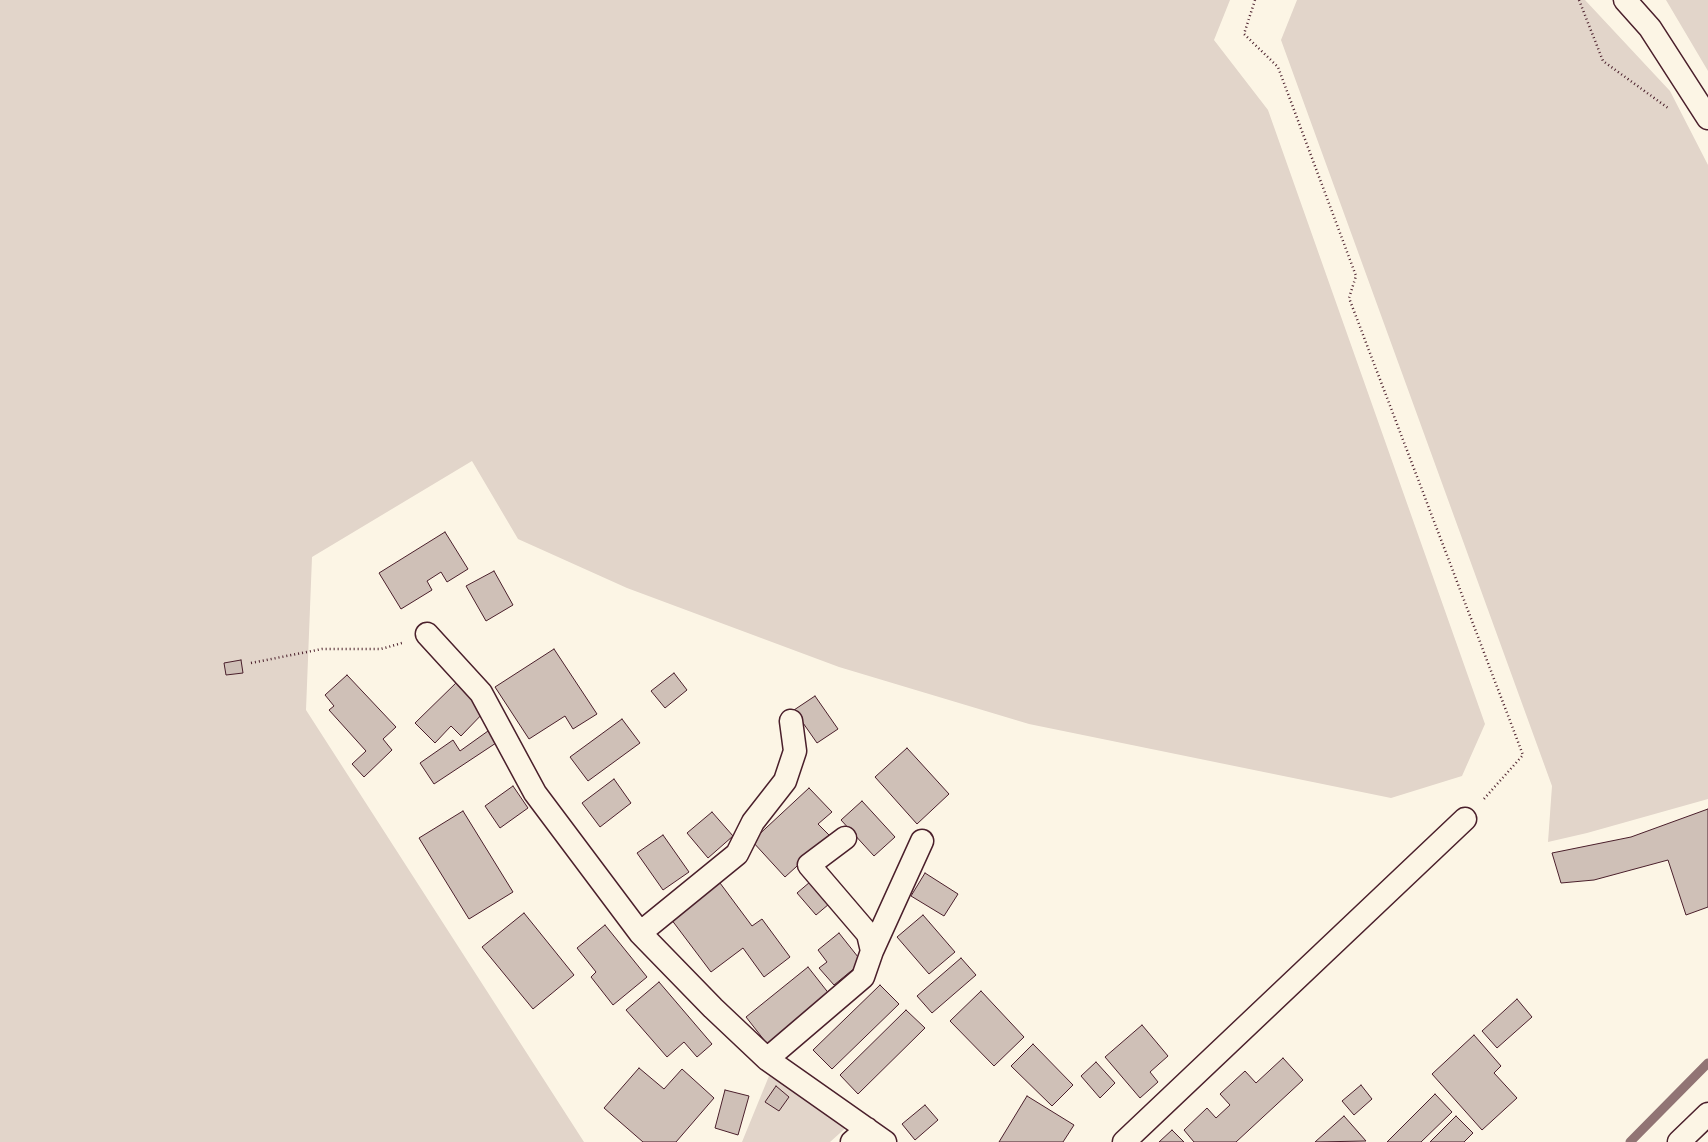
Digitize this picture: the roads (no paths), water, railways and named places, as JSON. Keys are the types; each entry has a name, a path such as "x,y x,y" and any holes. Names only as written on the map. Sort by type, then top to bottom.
{"street":[{"path":"1625,0 1650,28 1708,118"},
{"path":"427,634 481,693 535,793 640,933 713,1008 767,1059 859,1136 885,1142"},
{"path":"640,933 737,854 753,822 785,781 795,751 791,721"},
{"path":"1124,1142 1465,819"},
{"path":"845,838 809,865 868,934 872,951"},
{"path":"767,1059 863,976 872,951 922,841"},
{"path":"1679,1142 1708,1114"}],"waterway":[{"path":"1630,1142 1708,1063"}]}
